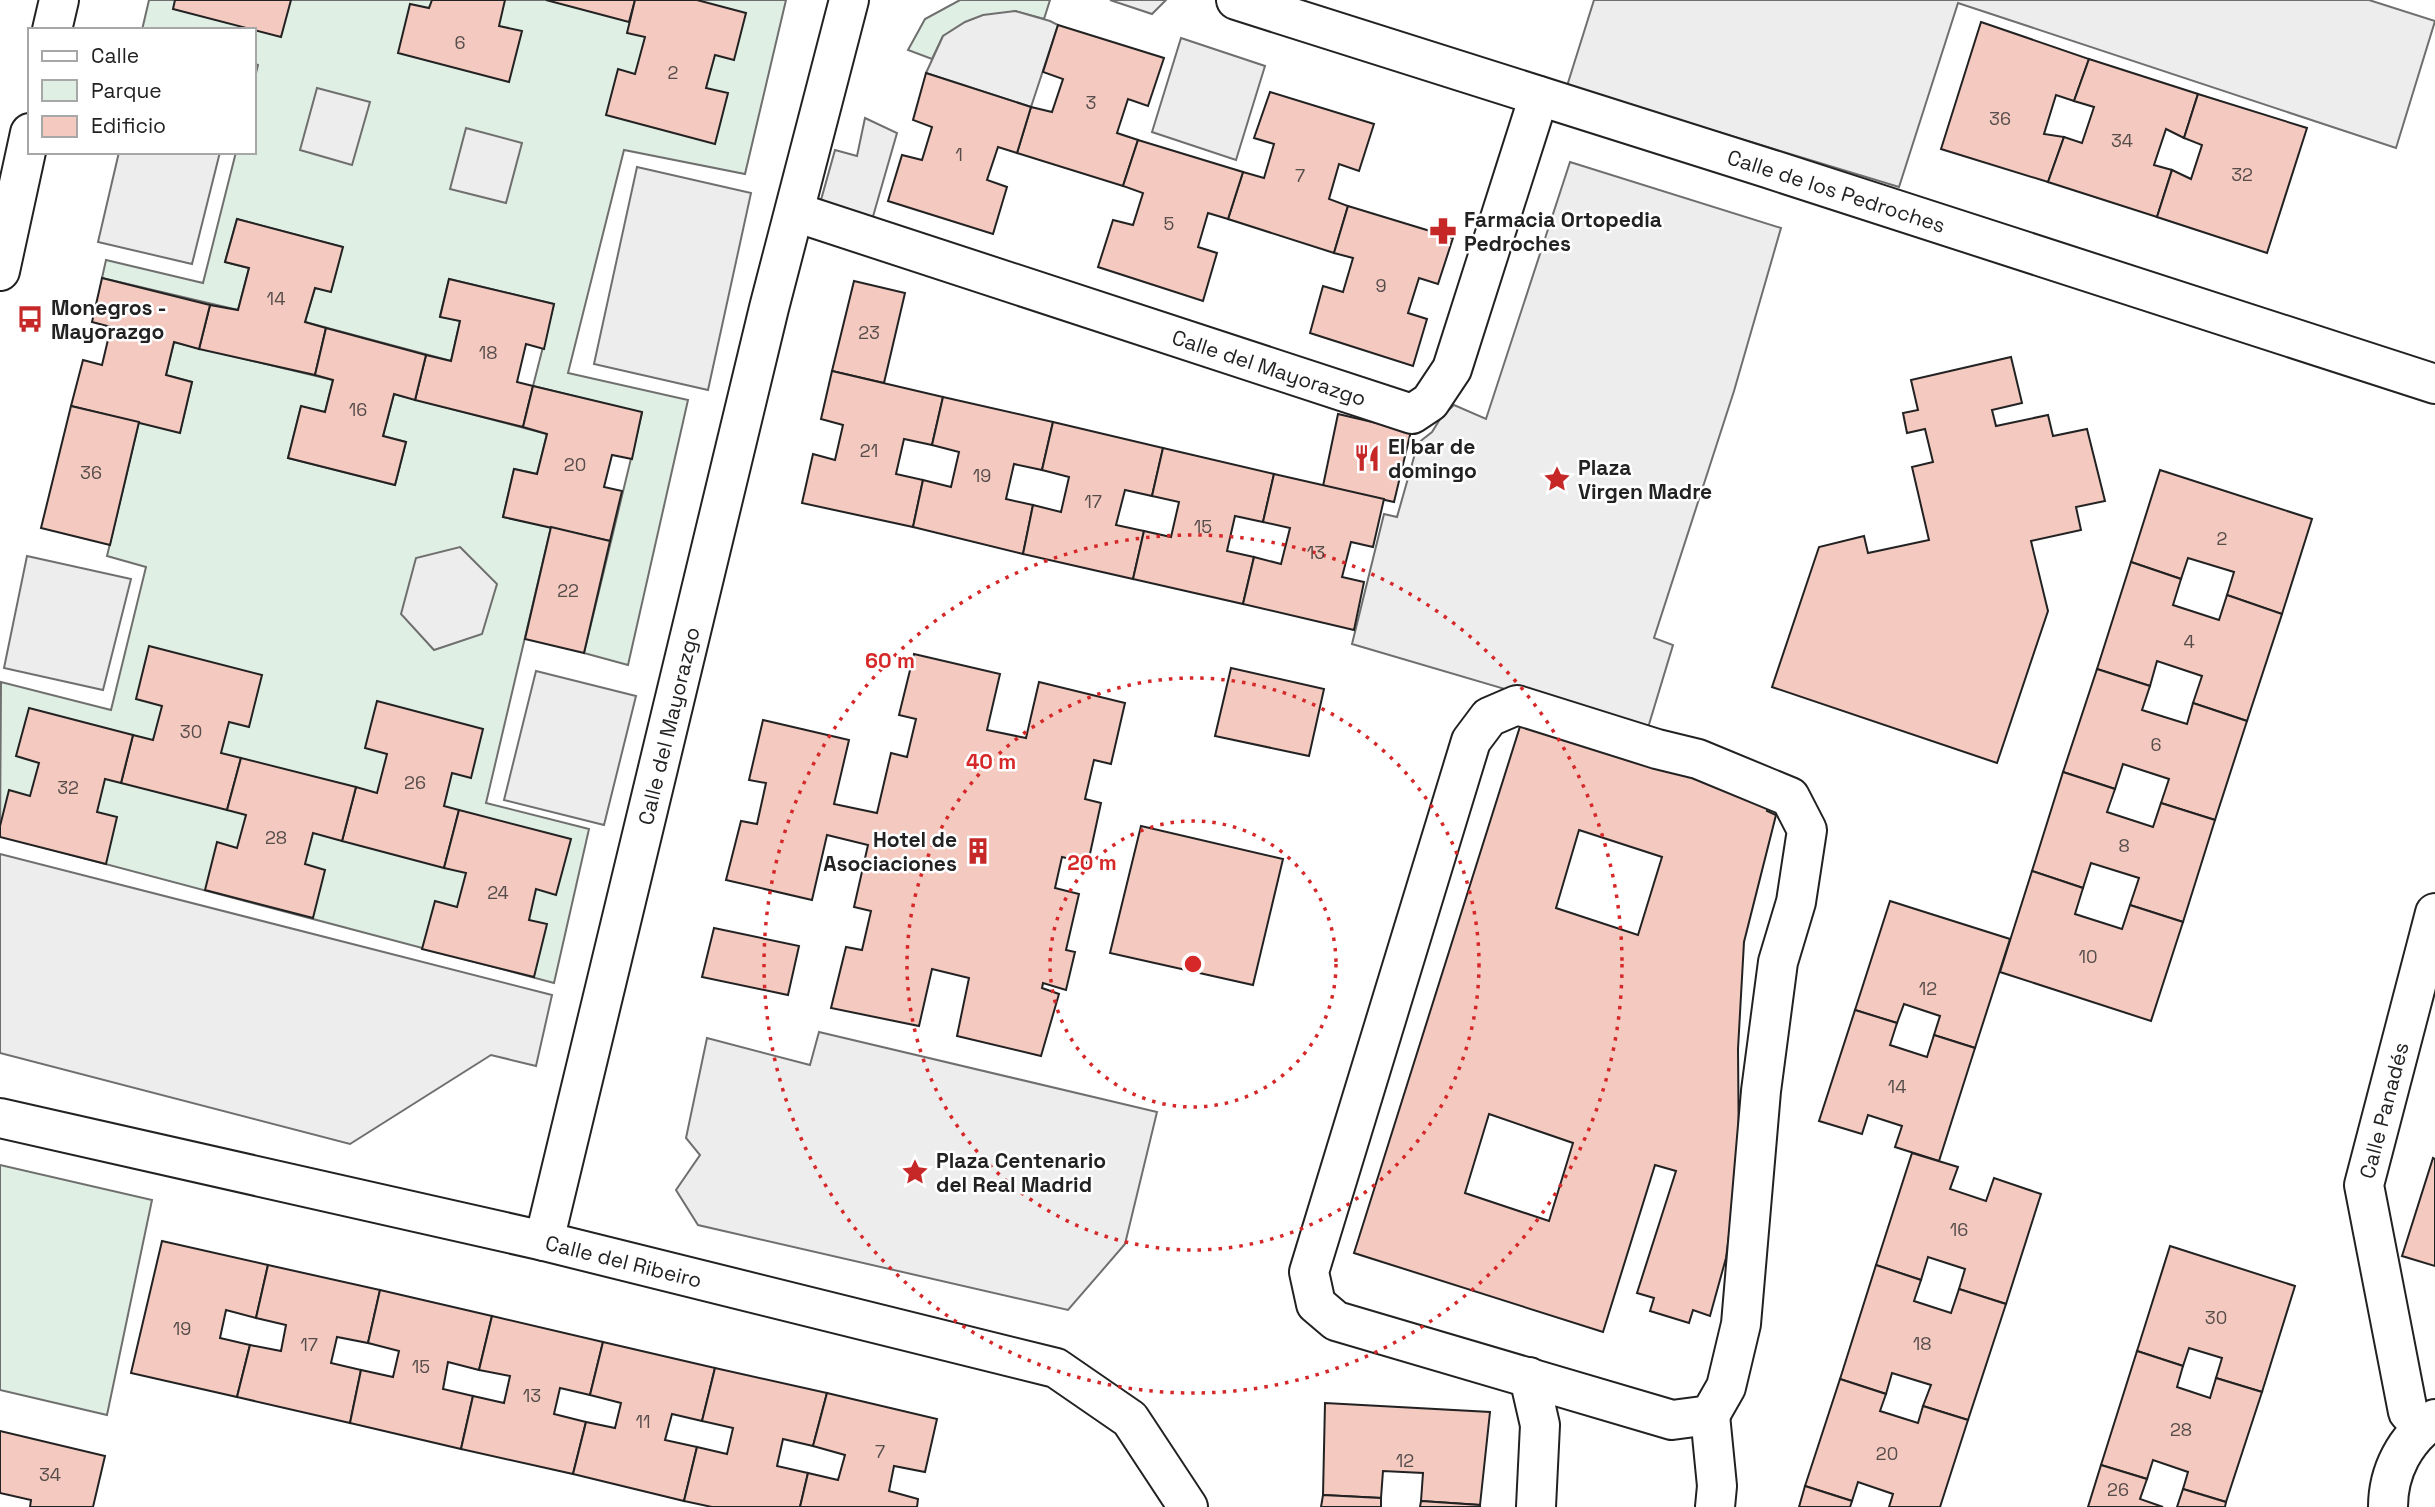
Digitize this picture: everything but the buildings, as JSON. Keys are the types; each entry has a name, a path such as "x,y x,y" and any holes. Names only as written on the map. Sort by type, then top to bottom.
{"street":[{"path":"52,28 59,0"},
{"name":"Calle del Mayorazgo","path":"544,1241 769,308 849,0"},
{"name":"Calle de los Pedroches","path":"1236,0 2435,383"},
{"name":"Calle del Mayorazgo","path":"795,212 1412,414 1436,409 1452,369 1539,96"},
{"path":"0,271 28,142"},
{"path":"1710,1415 1672,1420 1336,1321 1316,1304 1309,1272 1471,741 1489,718 1517,705 1657,749 1698,759 1790,797 1807,830 1797,902 1776,975 1761,1091 1741,1324 1726,1387 1710,1415 1717,1486 1714,1507"},
{"name":"Calle Panadés","path":"2429,1423 2407,1412 2364,1185 2435,913"},
{"name":"Calle del Ribeiro","path":"0,1118 544,1241 1056,1368 1130,1419 1188,1507"},
{"path":"1529,1377 1540,1425 1536,1507"},
{"path":"2388,1507 2388,1489 2400,1455 2429,1423"}],"green space":[{"path":"149,0 786,0 745,174 624,150 568,373 688,400 628,665 584,653 642,413 533,386 554,304 449,279 440,316 460,321 451,361 305,322 315,288 331,291 342,247 237,219 225,262 249,268 238,310 102,278 106,260 203,283 235,154 256,154 256,28 142,28"},
{"path":"960,0 1050,0 1044,19 1015,11 943,36 932,59 908,50 925,19"},
{"path":"174,342 333,380 325,412 301,407 288,458 395,485 406,442 383,436 394,394 547,434 537,474 514,469 503,517 551,527 486,803 589,829 554,983 0,836 1,682 111,710 146,567 107,556 139,422 180,432 192,382 166,375"},
{"path":"0,1165 152,1200 107,1415 0,1390"}],"shaded area":[{"path":"1110,0 1166,0 1152,14"},
{"path":"1594,0 2369,0 2435,21 2396,148 1958,3 1899,187 1567,86"},
{"path":"1015,11 1058,25 1031,107 926,73 943,36 965,22 983,15"},
{"path":"1181,38 1265,66 1236,160 1152,132"},
{"path":"317,88 370,102 352,165 300,150"},
{"path":"865,118 897,133 872,220 821,200 835,150 857,156"},
{"path":"466,128 522,143 506,203 450,189"},
{"path":"119,154 220,154 192,264 98,242"},
{"name":"Plaza Virgen Madre","path":"1570,162 1781,228 1734,391 1654,638 1673,645 1647,731 1352,644 1384,514 1397,517 1418,443 1432,432 1442,416 1454,405 1486,419"},
{"path":"637,167 751,193 708,390 594,364"},
{"path":"460,547 497,584 482,634 434,650 401,614 416,558"},
{"path":"27,556 131,579 103,690 4,668"},
{"path":"536,671 636,696 604,825 504,800"},
{"path":"0,854 552,995 536,1066 491,1055 350,1144 0,1053"},
{"name":"Plaza Centenario del Real Madrid","path":"819,1032 1157,1112 1125,1244 1068,1310 698,1225 676,1190 700,1155 686,1138 707,1038 810,1065"}],"place":[{"name":"Farmacia Ortopedia Pedroches","path":"1443,231"},
{"name":"Monegros - Mayorazgo","path":"30,319"},
{"name":"El bar de domingo","path":"1367,458"},
{"name":"Plaza Virgen Madre","path":"1557,479"},
{"name":"Hotel de Asociaciones","path":"978,851"},
{"name":"Plaza Centenario del Real Madrid","path":"915,1172"}]}
